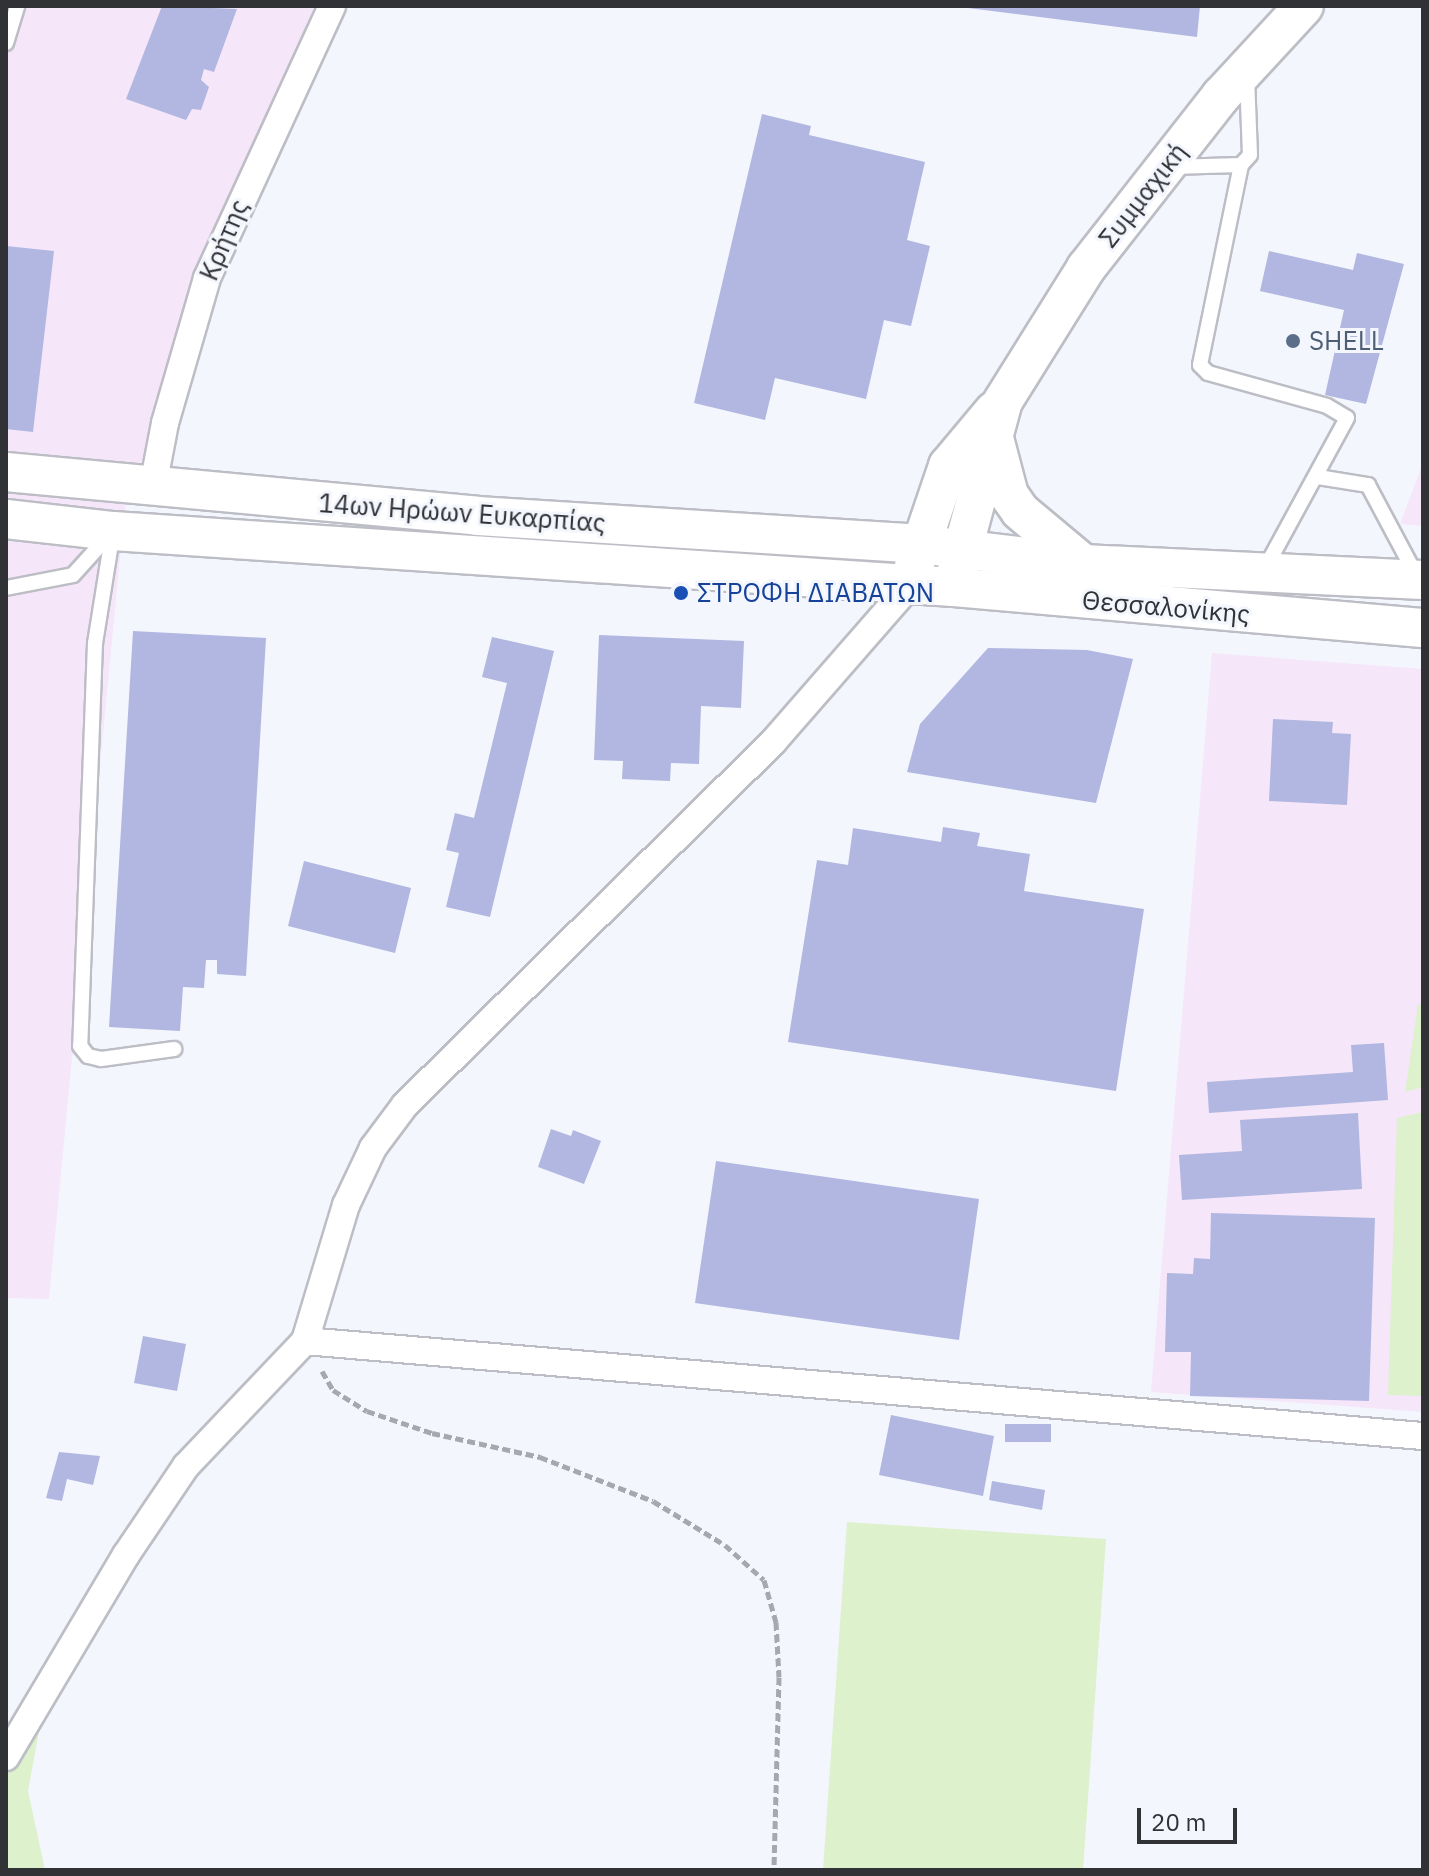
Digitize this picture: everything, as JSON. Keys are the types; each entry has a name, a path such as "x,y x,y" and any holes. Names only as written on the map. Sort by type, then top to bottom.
{"main road":[{"name":"Συμμαχική","path":"910,585 919,544 948,466 1000,408 1086,268 1246,69 1304,6"},
{"name":"Συμμαχική","path":"953,587 1000,408"},
{"path":"1000,408 994,445 1009,495 1032,525 1084,564"},
{"name":"14ων Ηρώων Ευκαρπίας","path":"6,472 477,516 919,544"},
{"name":"14ων Ηρώων Ευκαρπίας","path":"6,519 113,531 910,585"},
{"name":"Θεσσαλονίκης","path":"919,544 1084,564 1420,579"},
{"name":"Θεσσαλονίκης","path":"910,585 1423,628"}],"street":[{"name":"Κρήτης","path":"153,486 165,423 207,278 332,6"},
{"path":"6,1757 126,1555 186,1466 305,1341 346,1205 373,1148 405,1105 773,742 910,585"},
{"path":"305,1341 1423,1436"}],"lane":[{"path":"6,43 17,6"},
{"path":"1246,69 1253,143 1241,165 1200,365 1208,373 1327,406 1347,418 1318,477 1264,571"},
{"path":"1166,167 1241,165"},
{"path":"1318,477 1368,485 1420,579"},
{"path":"6,588 73,575 113,531"},
{"path":"113,531 95,643 80,1046 88,1056 101,1059 174,1049"}],"path":[{"path":"305,1341 333,1390 367,1411 432,1433 540,1457 653,1501 725,1545 764,1580 776,1622 779,1677 774,1870"}],"shaded area":[{"path":"6,6 314,6 125,505 49,1299 6,1298"},
{"path":"1423,463 1423,526 1400,524"},
{"path":"1212,653 1423,669 1423,1412 1151,1392"}],"green space":[{"path":"1423,1004 1423,1087 1405,1092 1418,1005"},
{"path":"1423,1112 1423,1396 1388,1395 1397,1118"},
{"path":"847,1522 1106,1539 1083,1870 823,1870"},
{"path":"47,1688 28,1791 45,1870 6,1870 6,1759"}],"building":[{"path":"162,6 237,9 214,72 204,69 201,80 209,87 201,110 192,109 186,120 126,99"},
{"path":"952,6 1200,6 1197,37"},
{"path":"762,114 811,126 809,135 925,162 907,240 930,246 911,326 884,320 866,399 775,378 765,420 694,403"},
{"path":"6,246 54,251 33,432 6,429"},
{"path":"1269,251 1353,270 1357,253 1404,264 1366,404 1325,395 1344,310 1260,291"},
{"path":"133,631 266,638 246,976 217,974 217,960 206,960 204,988 183,987 180,1031 109,1027"},
{"path":"599,635 744,641 741,708 701,706 699,764 671,763 670,781 622,779 623,761 594,760"},
{"path":"492,637 554,651 490,917 446,907 459,853 446,850 455,813 474,818 507,683 482,677"},
{"path":"988,648 1087,650 1133,659 1096,803 907,772 920,724"},
{"path":"1273,719 1333,722 1332,733 1351,734 1347,805 1269,801"},
{"path":"943,827 980,833 977,846 1030,854 1024,891 1144,909 1116,1091 788,1042 817,860 848,865 853,828 941,842"},
{"path":"304,861 411,888 395,953 288,926"},
{"path":"1384,1043 1388,1100 1209,1113 1207,1082 1353,1072 1351,1045"},
{"path":"1358,1113 1362,1189 1182,1200 1179,1155 1242,1151 1240,1120"},
{"path":"551,1129 571,1136 573,1130 601,1141 584,1184 538,1167"},
{"path":"716,1161 979,1199 959,1340 695,1303"},
{"path":"1211,1213 1375,1218 1369,1401 1190,1396 1191,1352 1165,1352 1167,1273 1193,1274 1194,1258 1210,1259"},
{"path":"143,1336 186,1344 177,1391 134,1383"},
{"path":"891,1415 994,1436 983,1496 879,1475"},
{"path":"1005,1424 1051,1424 1051,1442 1005,1442"},
{"path":"59,1452 100,1456 93,1485 67,1479 62,1501 46,1498"},
{"path":"992,1481 1045,1490 1042,1510 989,1500"}],"place":[{"name":"SHELL","path":"1293,341"},
{"name":"ΣΤΡΟΦΗ ΔΙΑΒΑΤΩΝ","path":"681,593"}]}
